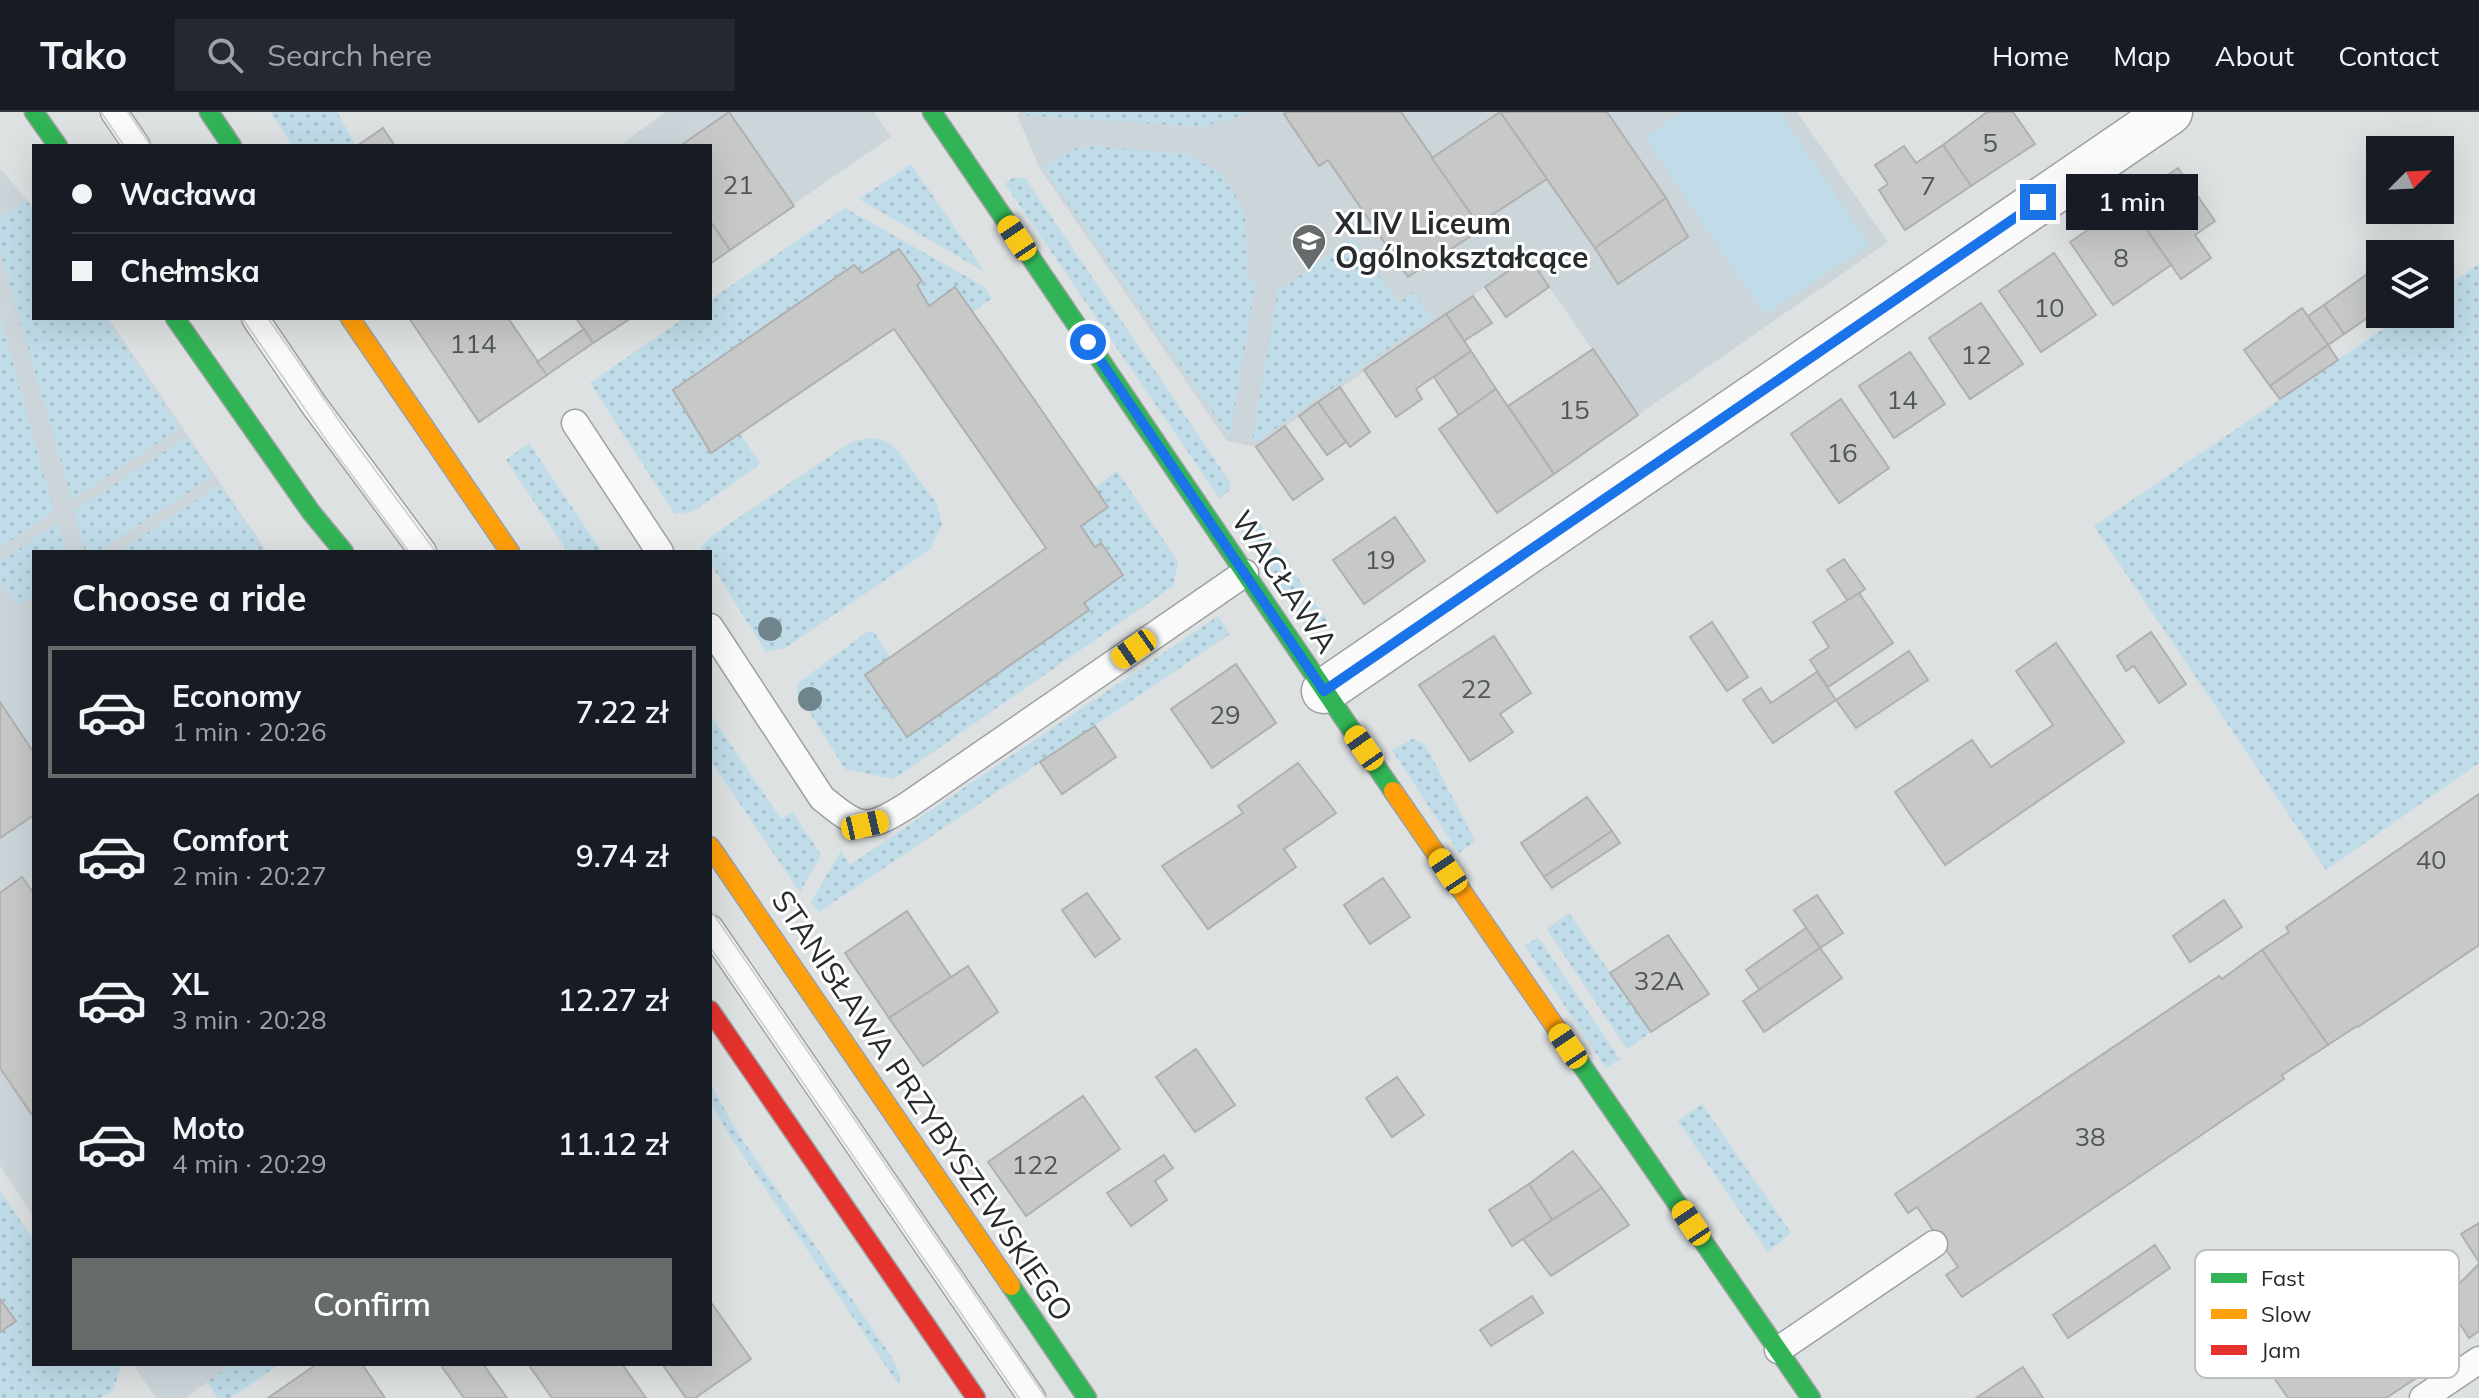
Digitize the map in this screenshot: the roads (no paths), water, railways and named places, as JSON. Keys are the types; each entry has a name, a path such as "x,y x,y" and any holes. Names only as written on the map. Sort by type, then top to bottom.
{"main road":[{"path":"34,112 57,144"},
{"path":"209,112 231,144"},
{"name":"WACŁAWA","path":"932,112 1324,691 1811,1398"},
{"path":"176,320 303,500 342,550"},
{"path":"351,320 509,550"},
{"name":"STANISŁAWA PRZYBYSZEWSKIEGO","path":"712,849 1087,1398"},
{"path":"712,1013 962,1393"}],"street":[{"path":"1324,691 2170,112"}],"lane":[{"path":"114,112 136,144"},
{"path":"256,320 314,405 422,550"},
{"path":"575,423 659,550"},
{"path":"456,474 493,550"},
{"path":"712,630 822,798 848,819 865,825 882,821 908,805 1245,573"},
{"path":"712,931 1032,1398"},
{"path":"1778,1350 1934,1244"},
{"path":"2459,1374 2479,1360"},
{"path":"2423,1398 2452,1378"}],"tram line":[{"path":"101,112 123,144"},
{"path":"128,112 150,144"},
{"path":"243,320 408,550"},
{"path":"269,320 435,550"},
{"path":"712,912 1046,1398"},
{"path":"712,950 1019,1398"}],"place":[{"name":"XLIV Liceum Ogólnokształcące","path":"1309,272"}]}
